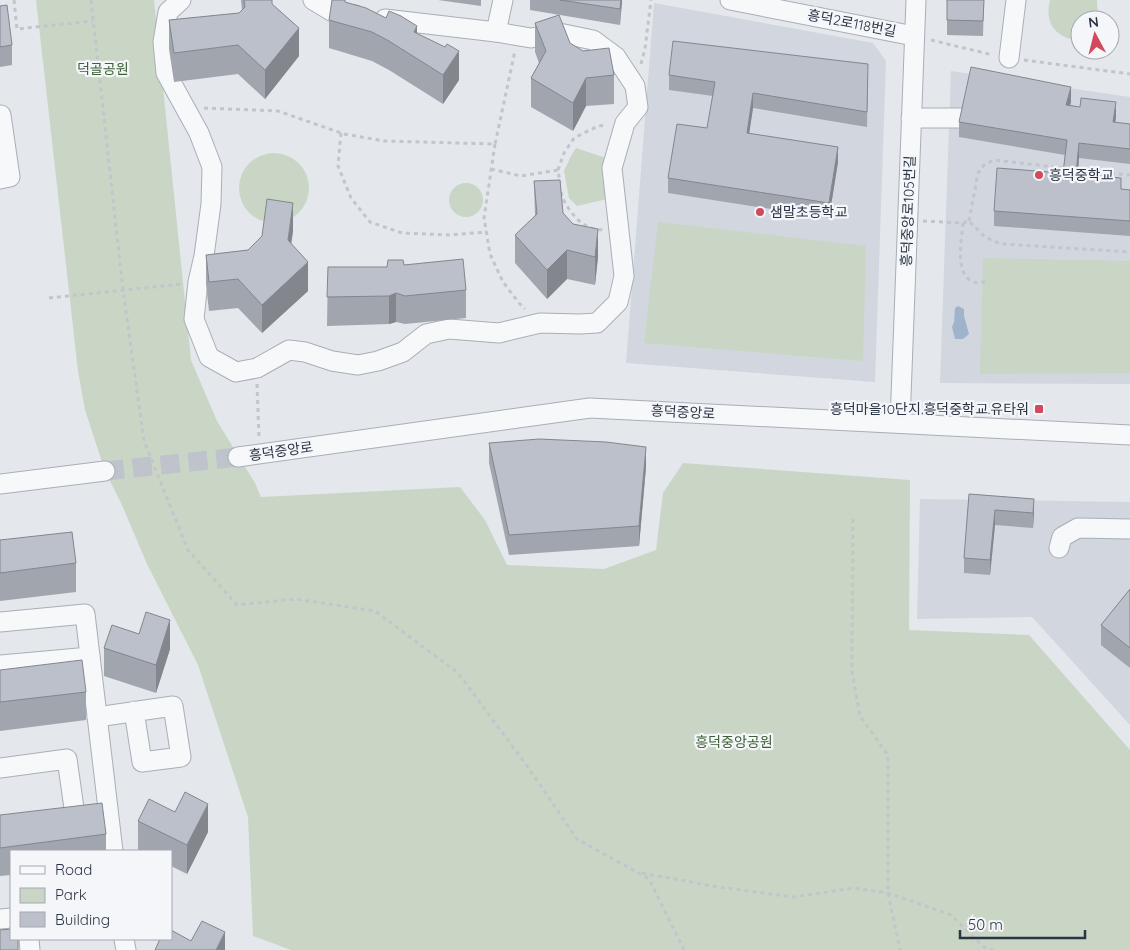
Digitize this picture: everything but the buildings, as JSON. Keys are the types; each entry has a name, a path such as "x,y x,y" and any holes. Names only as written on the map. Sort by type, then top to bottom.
{"street":[{"path":"181,0 168,12 162,42 166,73 199,133 212,167 211,204 194,319 209,356 236,372 257,368 289,350 305,352 332,361 358,365 378,361 403,352 426,334 449,329 499,333 540,323 597,323 618,302 624,276 612,168 625,123 638,107 634,86 616,57 593,40 559,33 531,38 333,12 312,0"},
{"path":"496,32 503,0"},
{"name":"흥덕2로118번길","path":"730,0 914,36"},
{"name":"흥덕중앙로105번길","path":"900,423 916,0"},
{"path":"1010,58 1016,0"},
{"path":"0,115 10,178 0,178"},
{"path":"911,118 963,118"},
{"name":"흥덕중앙로","path":"238,457 590,408 1130,435"},
{"path":"0,484 105,471"},
{"path":"1059,548 1062,537 1078,528 1130,529"},
{"path":"0,622 85,614 113,850"},
{"path":"0,665 90,657"},
{"path":"97,717 134,712"},
{"path":"0,768 67,759 64,809 108,803"}],"path":[{"path":"14,0 17,29 93,21"},
{"path":"91,0 122,290 144,441 188,550 237,605 296,599 375,611 458,673 530,770 577,839 649,879 684,950"},
{"path":"634,86 645,49 651,0"},
{"path":"518,36 495,144 484,218 490,254 503,282 519,304 540,323"},
{"path":"186,108 278,111 341,133 384,141 495,144"},
{"path":"619,232 590,228 572,214 562,197 558,170 564,153 574,138 598,126 625,123"},
{"path":"341,133 338,166 351,198 370,222 402,233 449,235 487,232"},
{"path":"969,221 978,173 984,165 994,160 1063,168"},
{"path":"491,169 522,176 558,170"},
{"path":"1079,170 1130,175"},
{"path":"908,220 963,223 969,221"},
{"path":"969,221 985,237 1001,244 1130,252"},
{"path":"963,223 960,258 962,271 968,279 975,283 985,282"},
{"path":"48,298 198,282"},
{"path":"257,368 259,454"},
{"path":"853,519 852,673 860,716 888,755 888,893 900,950"},
{"path":"639,873 712,886 792,897 854,888 888,893 951,916 984,947 994,950"}],"shaded area":[{"name":"샘말초등학교","path":"654,3 873,43 886,61 875,382 626,363"},
{"name":"흥덕중학교","path":"951,71 1130,97 1130,384 940,383"},
{"path":"920,499 1130,502 1130,725 1032,617 917,619"}],"green space":[{"name":"흥덕중앙공원","path":"36,0 154,0 191,360 217,421 255,483 261,497 460,487 485,520 507,565 604,569 656,550 663,493 683,463 910,480 909,630 1029,635 1130,750 1130,950 291,950 253,936 248,817 198,665 147,564 105,471 85,410 78,371"},
{"path":"1050,0 1097,0 1098,10 1070,10 1070,38 1064,37 1054,28 1049,16"},
{"path":"576,148 606,158 607,199 577,206 569,198 564,171"},
{"path":"274,153 293,159 303,169 309,188 303,207 293,217 274,223 255,217 245,207 239,188 245,169 255,159"},
{"path":"466,183 473,184 478,188 482,193 482,207 478,212 473,216 466,217 459,216 454,212 450,207 449,200 450,193 454,188 459,184"},
{"path":"658,222 866,246 863,361 644,343"},
{"path":"983,258 1130,261 1130,373 980,374"}],"water":[{"path":"958,306 964,309 969,334 963,339 955,339 952,327 955,308"}],"tunnel":[{"path":"105,471 238,457"}],"place":[{"name":"흥덕중학교","path":"1039,175"},
{"name":"샘말초등학교","path":"760,212"},
{"name":"흥덕마을10단지.흥덕중학교.유타워","path":"1039,409"}],"park label":[{"name":"덕골공원","path":"103,69"}]}
